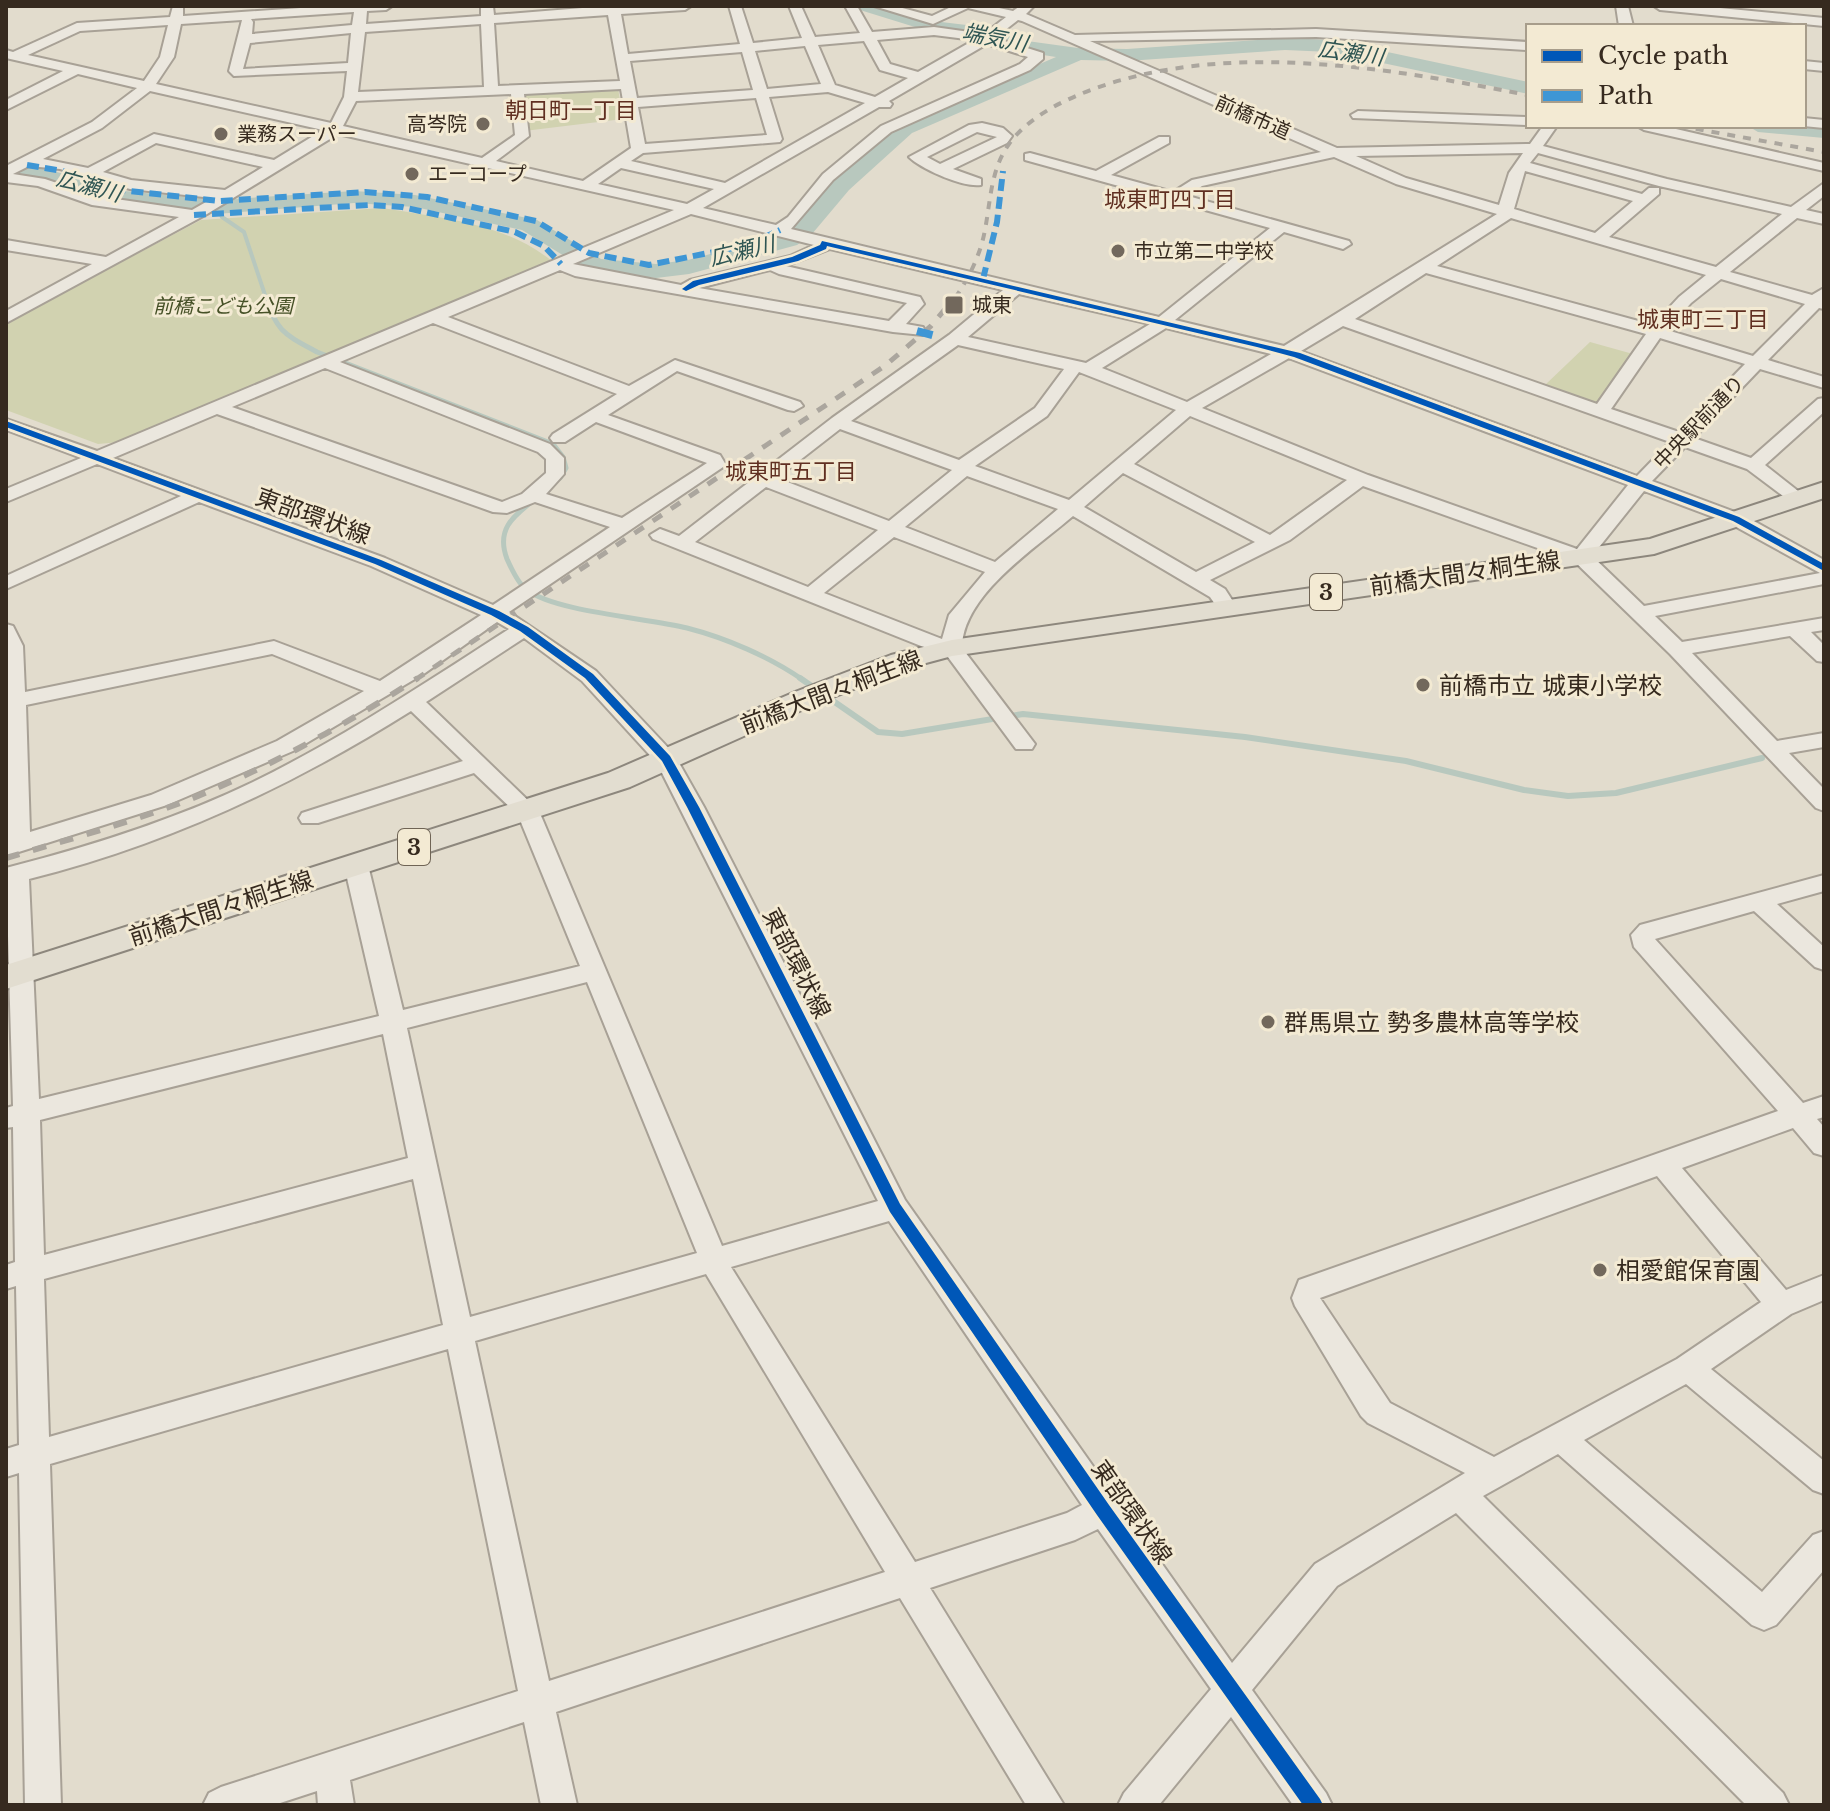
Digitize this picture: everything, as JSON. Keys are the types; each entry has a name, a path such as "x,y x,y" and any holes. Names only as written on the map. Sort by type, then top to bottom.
{"main road":[{"name":"前橋大間々桐生線","path":"14,974 619,780 820,692 901,661 952,648 1226,606 1654,546 1811,494"}],"street":[{"path":"10,55 77,27 177,13 248,16 295,9 386,6"},
{"path":"246,39 488,13 685,6"},
{"path":"735,6 775,139"},
{"path":"795,6 829,88"},
{"path":"851,6 885,67 919,77"},
{"path":"880,6 933,20 963,6"},
{"name":"前橋市道","path":"973,6 1022,11 1069,37 1401,181 1821,300"},
{"path":"1660,6 1747,20 1824,22"},
{"path":"10,313 210,206 335,129 351,97 361,7"},
{"path":"613,8 639,149"},
{"path":"6,496 690,209 986,39 1022,11"},
{"path":"12,168 122,107 148,86 166,60 177,13"},
{"path":"488,13 491,91"},
{"path":"77,27 83,14"},
{"path":"248,16 246,39 238,62 239,73 355,67"},
{"path":"623,58 934,31 986,39 1038,56 1025,67 915,113 886,129 828,177 783,231"},
{"path":"1069,37 1316,33 1526,46"},
{"path":"10,55 690,209 1287,352 1736,519 1824,568"},
{"path":"6,106 76,70"},
{"path":"351,97 627,85"},
{"path":"630,103 829,88 915,113"},
{"path":"484,163 522,136 517,90"},
{"path":"6,93 28,94"},
{"path":"1358,115 1526,121"},
{"path":"942,169 1002,140 1004,135 977,127 916,157 942,169 976,182"},
{"path":"1024,744 952,648 951,639 964,607 998,570 1188,409 1342,320 1508,213 1506,208 1520,165 1549,128"},
{"path":"1653,128 1824,167"},
{"path":"90,173 158,138 275,165"},
{"path":"585,186 639,149 775,139 803,146"},
{"path":"1099,175 1164,140"},
{"path":"1176,197 1197,183 1335,152 1535,148 1664,183 1824,219"},
{"path":"1030,157 1343,244"},
{"path":"620,163 728,188"},
{"path":"1520,165 1644,199"},
{"path":"12,168 90,173 159,189 210,206"},
{"path":"12,168 35,181 92,200 210,206"},
{"path":"1597,239 1664,183"},
{"path":"1600,412 1657,331 1685,300 1824,188"},
{"path":"811,594 959,474 962,468 1041,412 1082,367 1163,322 1281,227"},
{"path":"686,289 696,283 809,253 818,240"},
{"path":"6,245 107,262"},
{"path":"564,263 575,271 917,331"},
{"path":"773,264 779,269 916,302 893,327"},
{"path":"1423,267 1657,331 1824,383"},
{"path":"683,542 838,422 955,339 1018,286"},
{"name":"中央駅前通り","path":"1581,557 1640,483 1756,362 1821,300"},
{"path":"433,317 629,392"},
{"path":"1342,320 1754,465 1811,494"},
{"path":"955,339 1082,367 1361,479 1581,557 1664,640 1677,649 1824,803"},
{"path":"214,407 500,508 512,508 538,497 555,474 556,461 548,451 331,359"},
{"path":"559,438 675,365 794,406"},
{"path":"1754,465 1824,403"},
{"path":"12,860 285,746 382,690 534,584 715,468 717,463 713,459 595,416"},
{"path":"838,422 1073,508 1218,593 1226,606"},
{"name":"東部環状線","path":"6,424 196,496 505,605 524,629 589,676 666,759 895,1208 1103,1510 1314,1805"},
{"path":"1122,465 1271,543"},
{"path":"1195,580 1271,543 1361,479"},
{"path":"765,480 998,570"},
{"path":"6,583 196,496"},
{"path":"538,497 627,526"},
{"path":"660,535 928,642 952,648"},
{"path":"1639,613 1824,578"},
{"path":"1677,649 1824,624"},
{"path":"12,860 149,832 248,792 324,755 524,629"},
{"path":"1795,629 1824,656"},
{"path":"6,630 13,646 9,662 14,701 12,860 20,1459 43,1805"},
{"path":"14,701 274,647 382,690"},
{"path":"413,701 528,811 722,1279 910,1579 1046,1805"},
{"path":"1773,749 1824,740"},
{"path":"310,818 480,763"},
{"path":"356,865 393,1022 559,1805"},
{"path":"1824,883 1643,935 1643,941 1824,1145"},
{"path":"1759,901 1824,961"},
{"path":"15,1115 596,971"},
{"path":"1492,1474 1379,1413 1372,1406 1309,1306 1306,1298 1309,1289 1824,1106"},
{"path":"1662,1163 1781,1305"},
{"path":"18,1274 423,1165"},
{"path":"20,1459 895,1208"},
{"path":"1136,1805 1326,1575 1492,1474 1688,1368 1781,1305 1824,1287"},
{"path":"1688,1368 1824,1480"},
{"path":"1563,1438 1577,1454 1764,1614 1824,1546"},
{"path":"1459,1494 1771,1805"},
{"path":"221,1805 1075,1525 1103,1510"},
{"path":"331,1768 336,1805"}],"green space":[{"path":"618,88 623,119 524,131 520,94"},
{"name":"前橋こども公園","path":"382,208 494,230 535,249 553,262 120,442 98,444 6,410 6,323 201,220"},
{"path":"1590,342 1633,354 1599,403 1592,405 1548,389 1545,385"}],"waterway":[{"name":"端気川","path":"866,6 931,26 983,33 1024,46 1077,54"},
{"name":"広瀬川","path":"6,171 46,175 124,197 217,207 354,197 415,201 529,225 595,265 656,271 689,267 789,240 804,229 841,185 905,129 1078,54 1127,55 1285,44 1331,46 1526,88"},
{"name":"広瀬川","path":"1776,128 1821,133"},
{"path":"217,207 222,217 244,232 266,298"},
{"path":"265,296 283,331 317,352 553,444 563,457 566,468 560,478"},
{"path":"534,500 513,518 503,540 509,563 527,590 559,604 702,632 762,656 802,679"},
{"path":"802,679 878,732 902,734 1023,714 1245,737 1406,761 1524,790 1568,796 1616,793 1762,758"}],"railway":[{"path":"955,298 980,250 1002,155 1024,127 1062,102 1083,93 1136,76 1191,66 1247,62 1362,68 1526,95"},
{"path":"1691,128 1824,152"},
{"path":"418,678 886,365 931,326 956,296"},
{"path":"6,858 151,814 227,784 311,742 418,678"}],"marked path":[{"path":"27,165 62,171 121,190 219,201 365,192 427,197 536,221 589,253 649,265 748,245 780,230"},
{"path":"983,279 997,222 1003,171"},
{"path":"194,215 370,205 402,207 515,232 544,246 561,264"},
{"path":"917,331 936,336"}],"cycle path":[{"path":"686,289 696,283 795,259 823,247 825,243 1258,345 1297,355 1736,519 1824,568"},
{"path":"6,424 378,562 495,613 524,629 589,676 666,759 895,1208 1103,1510 1314,1805"}],"place":[{"name":"高岑院","path":"483,124"},
{"name":"業務スーパー","path":"221,134"},
{"name":"エーコープ","path":"412,174"},
{"name":"市立第二中学校","path":"1118,251"},
{"name":"城東","path":"954,305"},
{"name":"前橋市立 城東小学校","path":"1423,685"},
{"name":"群馬県立 勢多農林高等学校","path":"1268,1022"},
{"name":"相愛館保育園","path":"1600,1270"}],"district":[{"name":"朝日町一丁目","path":"571,110"},
{"name":"城東町四丁目","path":"1170,199"},
{"name":"城東町三丁目","path":"1703,319"},
{"name":"城東町五丁目","path":"791,471"}]}
